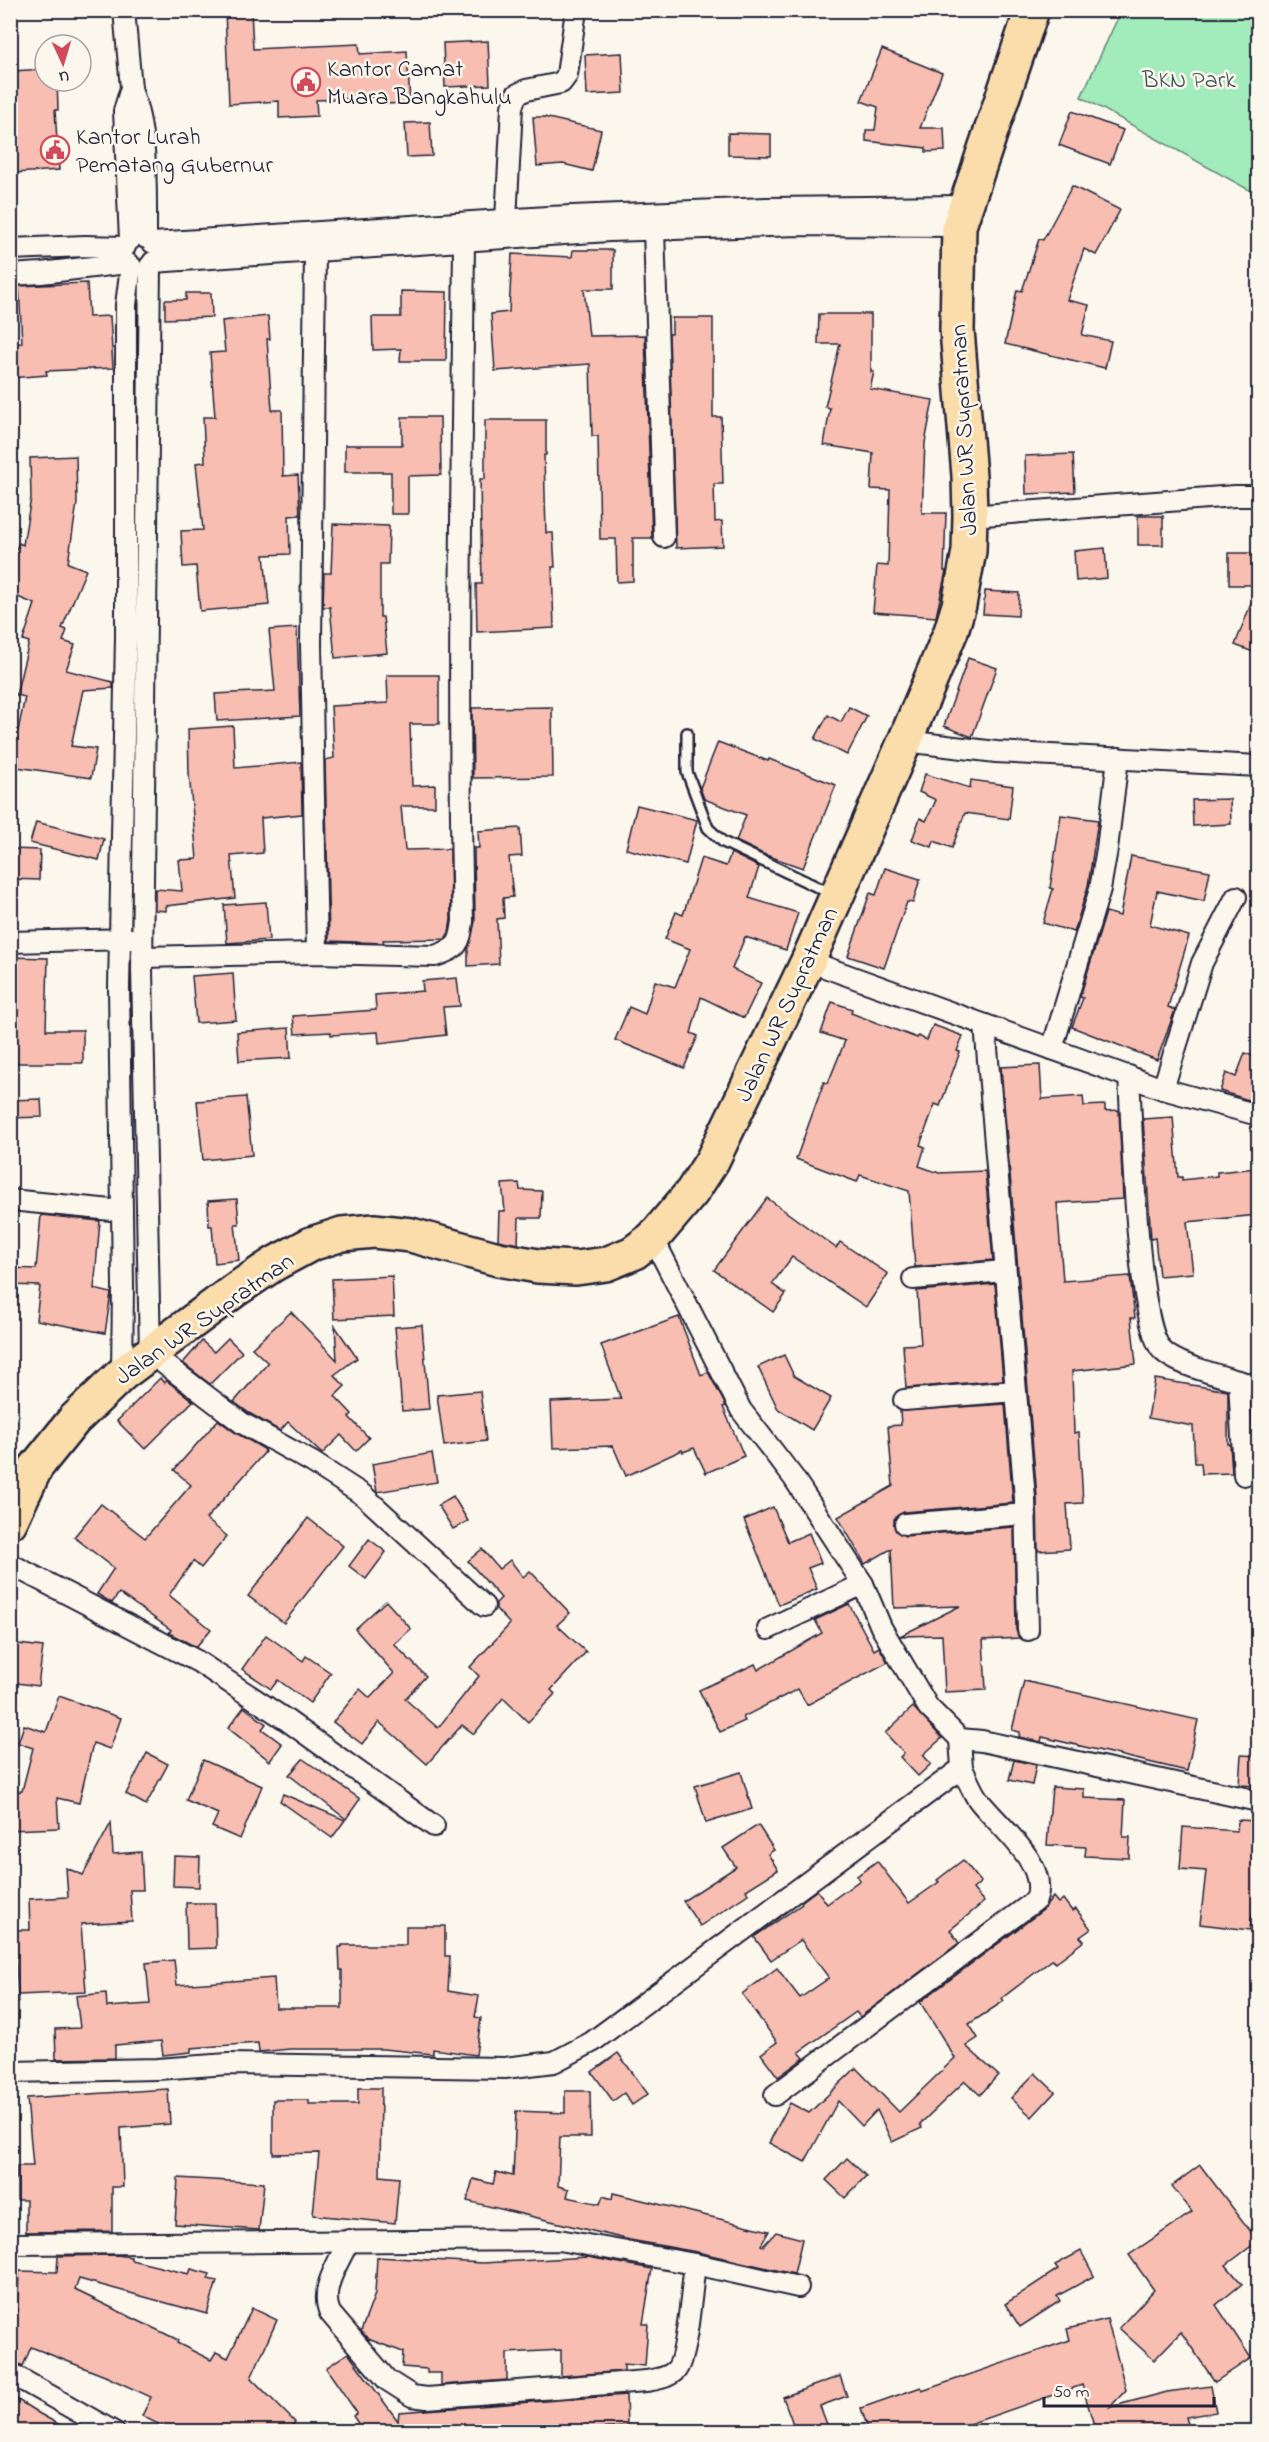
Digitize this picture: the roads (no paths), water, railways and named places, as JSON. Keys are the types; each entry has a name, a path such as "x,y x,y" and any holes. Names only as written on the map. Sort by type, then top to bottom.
{"highway":[{"name":"Jalan WR Supratman","path":"10,1522 36,1467 74,1420 122,1374 210,1307 274,1264 311,1244 342,1234 374,1231 411,1236 498,1259 538,1266 576,1268 606,1264 633,1253 653,1238 692,1192 712,1161 808,961 905,741 951,631 959,605 969,551 970,516 969,476 957,339 962,216 1032,10"}],"street":[{"path":"124,10 131,88 124,111 140,253 146,637 143,948 150,1353 242,1423 312,1462 363,1495 484,1606"},
{"path":"506,220 512,107 516,94 561,83 567,75 576,10"},
{"path":"10,274 41,273 140,253 506,220 766,208 962,216"},
{"path":"10,249 85,246 140,253 182,262 464,240 962,216"},
{"path":"654,230 664,537"},
{"path":"10,942 120,939 143,948 435,956 453,950 461,940 463,921 459,793 464,240"},
{"path":"315,250 311,644 317,953"},
{"path":"122,1374 120,939 126,637 124,407 126,305 140,253"},
{"path":"970,516 1258,496"},
{"path":"126,637 146,637"},
{"path":"905,741 996,752 1258,766"},
{"path":"1052,1049 1100,889 1118,758"},
{"path":"1163,1089 1203,963 1236,897"},
{"path":"808,961 1163,1089 1258,1115"},
{"path":"985,1025 1026,1514 1028,1630"},
{"path":"1129,1077 1142,1270 1147,1311 1155,1341 1172,1359 1258,1387"},
{"path":"10,1200 122,1211"},
{"path":"653,1238 741,1410 793,1478 862,1584 881,1627 928,1707 960,1739 982,1741 1151,1776 1258,1801"},
{"path":"913,1279 1004,1271"},
{"path":"1239,1381 1244,1475"},
{"path":"904,1400 1015,1391"},
{"path":"905,1524 1026,1514"},
{"path":"10,1564 197,1661 285,1719 434,1826"},
{"path":"768,1629 862,1584"},
{"path":"775,2095 1036,1900 1039,1884 1036,1873 1013,1839 977,1798 962,1768 960,1739"},
{"path":"10,2072 156,2069 228,2064 505,2068 554,2062 592,2042 962,1768"},
{"path":"349,2240 326,2291 326,2303 330,2313 387,2380 412,2397 427,2398 646,2381 667,2377 677,2368 683,2353 695,2264"},
{"path":"10,2244 559,2240 695,2264 798,2287"},
{"path":"10,2373 114,2432"}],"lane":[{"path":"687,733 687,772 708,828 723,842 837,896"}],"place":[{"name":"Kantor Camat Muara Bangkahulu","path":"306,82"},
{"name":"Kantor Lurah Pematang Gubernur","path":"55,150"}],"park label":[{"name":"BKN Park","path":"1189,79"}]}
